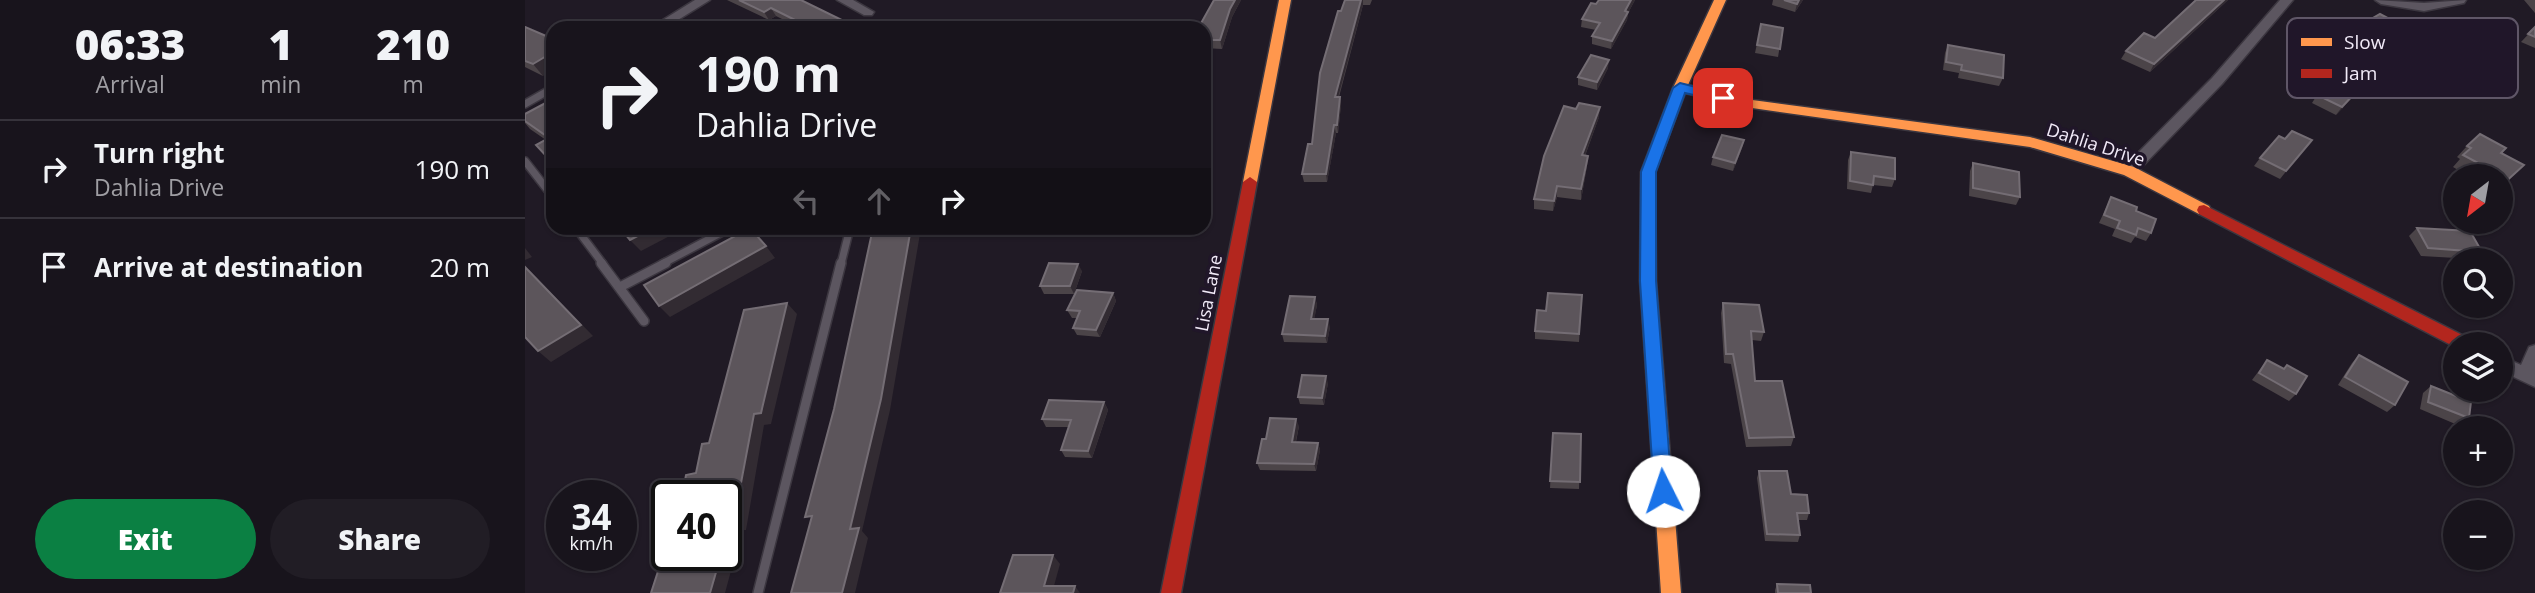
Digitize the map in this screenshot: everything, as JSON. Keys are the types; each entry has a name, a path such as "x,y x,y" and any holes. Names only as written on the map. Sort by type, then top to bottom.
{"street":[{"path":"668,21 704,0"},
{"path":"843,0 868,12"},
{"name":"Lisa Lane","path":"1171,593 1285,0"},
{"path":"1671,593 1648,281 1648,172 1680,88 1720,0"},
{"path":"2129,172 2217,81 2287,0"},
{"path":"2381,0 2424,7 2460,0"},
{"name":"Dahlia Drive","path":"1680,88 1745,103 2030,142 2129,172 2443,333"},
{"path":"2513,369 2530,378 2535,352"}],"lane":[{"path":"525,95 525,104 546,92"},
{"path":"525,161 546,188"},
{"path":"581,235 645,321"},
{"path":"620,287 717,235"},
{"path":"758,593 848,235"}],"building":[{"path":"739,0 801,0 844,21 797,21 771,8 764,12"},
{"path":"1214,0 1235,0 1220,40 1211,40 1211,21 1202,21"},
{"path":"1345,0 1361,0 1335,97 1340,97 1337,125 1334,125 1326,174 1302,174 1308,144 1312,144 1320,73 1338,11 1341,11"},
{"path":"1599,0 1631,0 1625,11 1628,12 1612,41 1592,36 1600,23 1582,19 1591,3 1596,4"},
{"path":"2196,0 2224,0 2154,64 2126,51 2144,33 2155,38"},
{"path":"1761,24 1783,28 1780,49 1757,45"},
{"path":"525,27 546,36 546,56 533,64 525,61"},
{"path":"2535,27 2535,37 2528,34"},
{"path":"1948,45 2004,55 2003,78 1961,70 1962,65 1946,62"},
{"path":"1591,55 1609,60 1597,82 1578,77"},
{"path":"2323,98 2350,98 2342,107"},
{"path":"546,103 546,136 525,121 525,114"},
{"path":"1579,103 1600,107 1582,155 1588,156 1581,189 1557,186 1554,201 1534,199 1544,156 1564,106 1576,109"},
{"path":"2292,131 2312,140 2286,171 2260,158 2279,136 2285,139"},
{"path":"2480,134 2506,148 2501,153 2524,165 2513,175 2513,164 2480,164 2463,155 2471,148 2467,146"},
{"path":"1722,135 1744,140 1735,163 1713,157"},
{"path":"546,140 546,156 536,145"},
{"path":"1851,152 1895,158 1895,179 1874,176 1873,185 1850,181"},
{"path":"1973,163 2019,172 2020,197 1973,188"},
{"path":"2111,197 2137,207 2136,211 2156,219 2151,233 2138,228 2136,235 2117,228 2120,221 2104,215"},
{"path":"2417,228 2443,229 2443,234 2472,234 2480,248 2443,249 2428,248"},
{"path":"626,235 640,235 630,240"},
{"path":"737,235 756,235 766,246 659,306 644,285"},
{"path":"871,235 910,235 881,399 850,529 859,528 842,593 791,593 812,516 805,517 834,409"},
{"path":"1049,263 1078,264 1070,286 1040,286"},
{"path":"525,267 581,325 538,351 525,337"},
{"path":"1077,290 1113,293 1096,330 1073,328 1080,311 1067,310"},
{"path":"1548,293 1582,295 1579,334 1535,331 1537,310 1546,311"},
{"path":"1290,296 1315,297 1311,319 1328,319 1325,336 1282,334"},
{"path":"787,303 761,413 754,414 742,480 685,480 686,475 696,473 702,444 709,443 744,310"},
{"path":"1723,303 1759,305 1764,332 1751,331 1755,381 1782,381 1794,437 1749,438 1733,354 1726,354"},
{"path":"2359,355 2408,382 2395,405 2345,377"},
{"path":"2267,360 2284,369 2287,365 2307,376 2296,394 2259,373"},
{"path":"1302,375 1326,376 1322,398 1298,397"},
{"path":"2431,386 2443,391 2443,402 2471,402 2469,416 2464,416 2428,402"},
{"path":"1049,400 1104,402 1088,451 1061,450 1071,420 1042,419"},
{"path":"1270,418 1296,419 1292,442 1318,443 1314,464 1257,463"},
{"path":"1553,433 1581,434 1580,482 1550,481"},
{"path":"1759,471 1787,471 1791,494 1807,495 1809,513 1797,513 1800,535 1767,534"},
{"path":"1013,555 1053,555 1044,586 1075,586 1073,593 1000,593"},
{"path":"658,571 716,571 710,593 651,593"},
{"path":"1777,584 1810,585 1811,593 1778,593"}],"traffic: slow":[{"path":"1250,182 1285,0"},
{"path":"1671,593 1648,281 1648,172 1680,88 1720,0"},
{"path":"1680,88 1745,103 2030,142 2129,171 2204,210"}],"traffic: jam":[{"path":"1171,593 1250,182"},
{"path":"2204,210 2443,333"}],"route":[{"path":"1663,491 1648,281 1648,172 1680,88 1723,98"}]}
